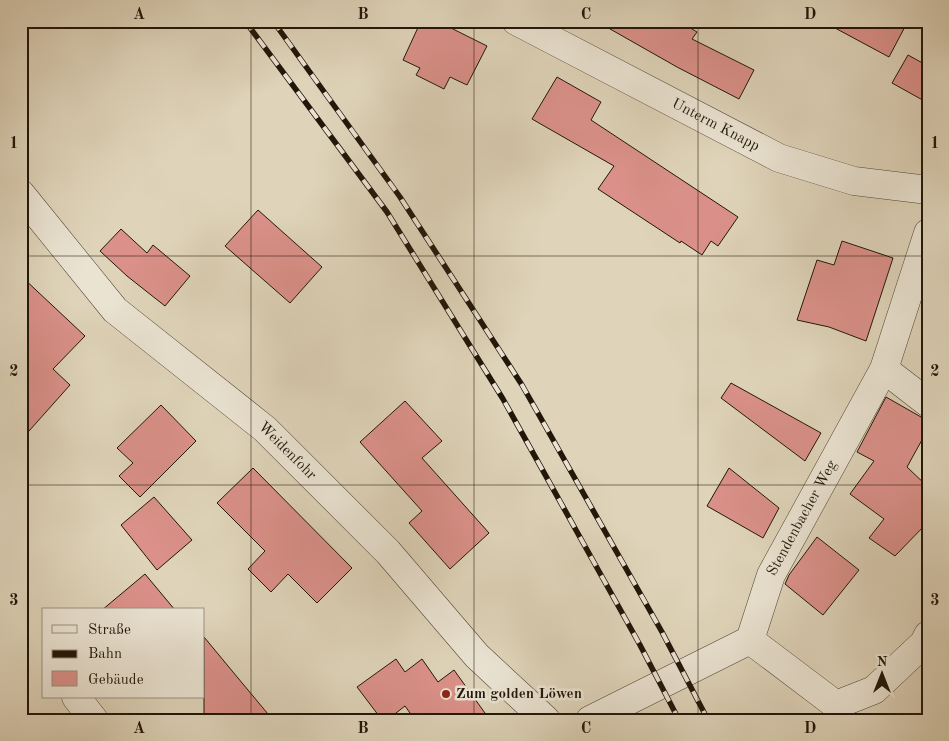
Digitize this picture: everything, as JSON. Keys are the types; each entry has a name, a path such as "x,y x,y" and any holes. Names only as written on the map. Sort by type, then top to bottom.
{"street":[{"name":"Unterm Knapp","path":"516,21 779,158 854,181 928,190"},
{"name":"Weidenfohr","path":"21,194 115,310 265,429 388,552 477,656 546,720"},
{"name":"Stendenbacher Weg","path":"750,640 771,575 884,369 928,233"},
{"path":"884,369 928,403"},
{"path":"590,720 750,640 836,705 874,690 924,644 928,635"},
{"path":"77,698 94,720"}],"building":[{"path":"421,21 437,21 487,46 467,85 450,77 444,89 416,75 420,68 403,60"},
{"path":"596,21 679,21 697,32 692,39 754,70 739,99 677,67"},
{"path":"822,21 908,21 889,57"},
{"path":"908,55 928,66 928,103 892,83"},
{"path":"557,77 601,102 591,120 738,217 718,246 711,241 702,255 681,241 680,243 598,189 614,166 532,119"},
{"path":"258,210 322,267 290,303 225,246"},
{"path":"121,229 147,253 153,245 190,276 165,306 127,276 100,251"},
{"path":"842,241 893,258 866,341 829,327 797,320 817,260 834,265"},
{"path":"21,276 85,336 53,369 70,385 21,440"},
{"path":"731,383 821,433 805,461 721,398"},
{"path":"886,397 928,421 928,429 907,467 928,487 928,522 895,556 869,538 884,519 850,494 874,461 857,452"},
{"path":"405,401 442,441 422,458 489,533 450,569 409,523 422,511 360,442"},
{"path":"161,405 196,441 140,497 119,476 133,463 117,448"},
{"path":"253,468 352,568 317,603 288,574 271,592 248,569 265,551 217,503"},
{"path":"729,468 779,508 763,538 707,506"},
{"path":"154,497 192,540 157,570 121,525"},
{"path":"817,537 859,570 823,615 785,584 789,575"},
{"path":"145,574 173,608 104,608"},
{"path":"205,638 273,720 204,720 205,698"},
{"path":"396,659 405,672 422,659 438,682 454,670 490,720 415,720 405,706 387,720 382,720 357,687"}],"railway":[{"path":"245,21 387,212 503,399 640,645 679,720"},
{"path":"273,21 400,197 522,385 662,632 708,720"}],"place":[{"name":"Zum golden Löwen","path":"446,694"}]}
